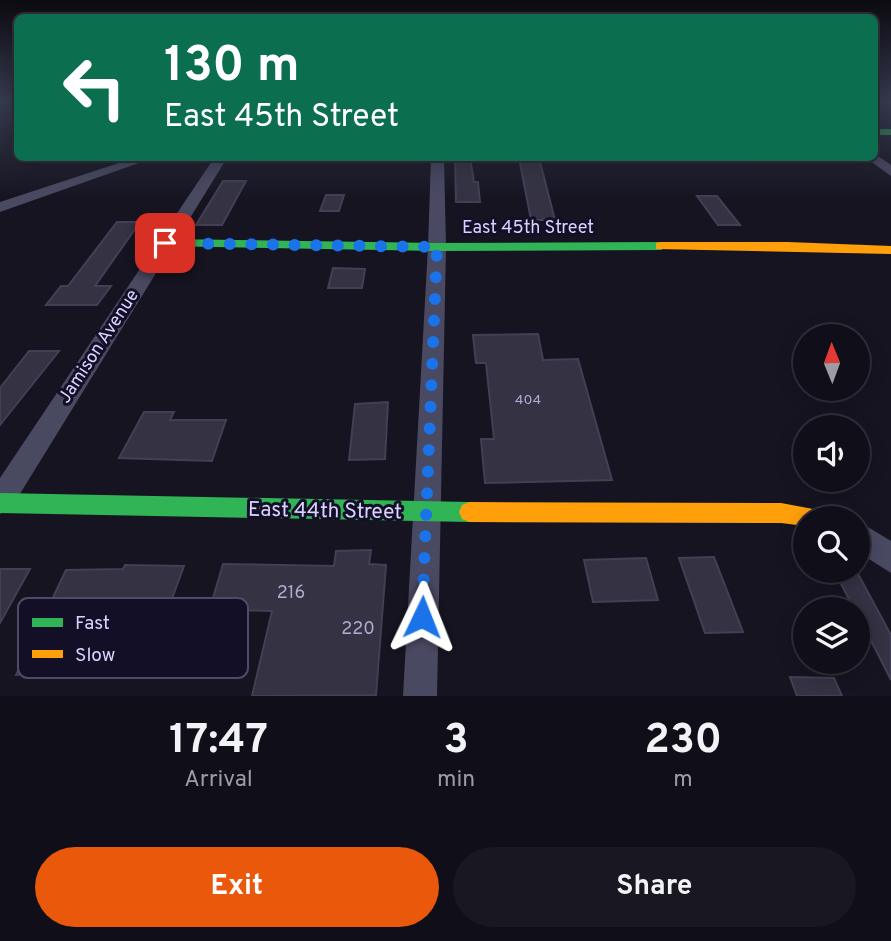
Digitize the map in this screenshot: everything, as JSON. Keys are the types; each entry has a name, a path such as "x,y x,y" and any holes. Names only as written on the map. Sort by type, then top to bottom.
{"street":[{"path":"0,208 137,161"},
{"name":"Jamison Avenue","path":"0,502 218,161"},
{"path":"420,696 437,247 437,161"},
{"path":"877,161 891,172"},
{"name":"East 45th Street","path":"165,243 437,247 788,246 891,250"},
{"name":"East 44th Street","path":"0,502 426,512 793,515"},
{"path":"870,543 891,558"}],"building":[{"path":"455,161 470,161 474,182 478,182 480,202 456,202"},
{"path":"520,161 540,161 555,220 531,220"},
{"path":"223,181 246,181 222,225 196,225"},
{"path":"326,195 344,195 339,211 320,211"},
{"path":"697,196 717,196 740,225 718,225"},
{"path":"117,222 140,222 95,286 111,286 97,305 46,305 61,286 68,286"},
{"path":"333,268 365,269 362,288 328,288"},
{"path":"538,334 543,360 578,359 612,480 485,483 481,439 494,439 486,363 476,363 473,335"},
{"path":"29,351 59,351 0,425 0,388"},
{"path":"388,402 385,459 349,460 355,404"},
{"path":"144,412 174,412 170,420 226,420 212,461 119,458"},
{"path":"371,550 369,564 386,565 376,695 252,696 272,611 248,610 248,598 213,598 223,564 334,566 336,551"},
{"path":"714,557 743,632 705,633 679,558"},
{"path":"646,558 658,600 593,602 584,560"},
{"path":"125,565 184,566 172,598 53,598 66,570 123,569"},
{"path":"0,569 30,569 0,623"},
{"path":"841,583 863,583 891,635 891,680 870,639 870,597 848,597"},
{"path":"790,677 834,678 842,696 797,696"}],"traffic: fast":[{"path":"165,243 437,247 661,246"},
{"path":"0,503 469,512"}],"traffic: slow":[{"path":"661,246 788,246 891,250"},
{"path":"469,512 793,515"}],"route":[{"path":"165,243 437,247 432,317 422,617"}]}
